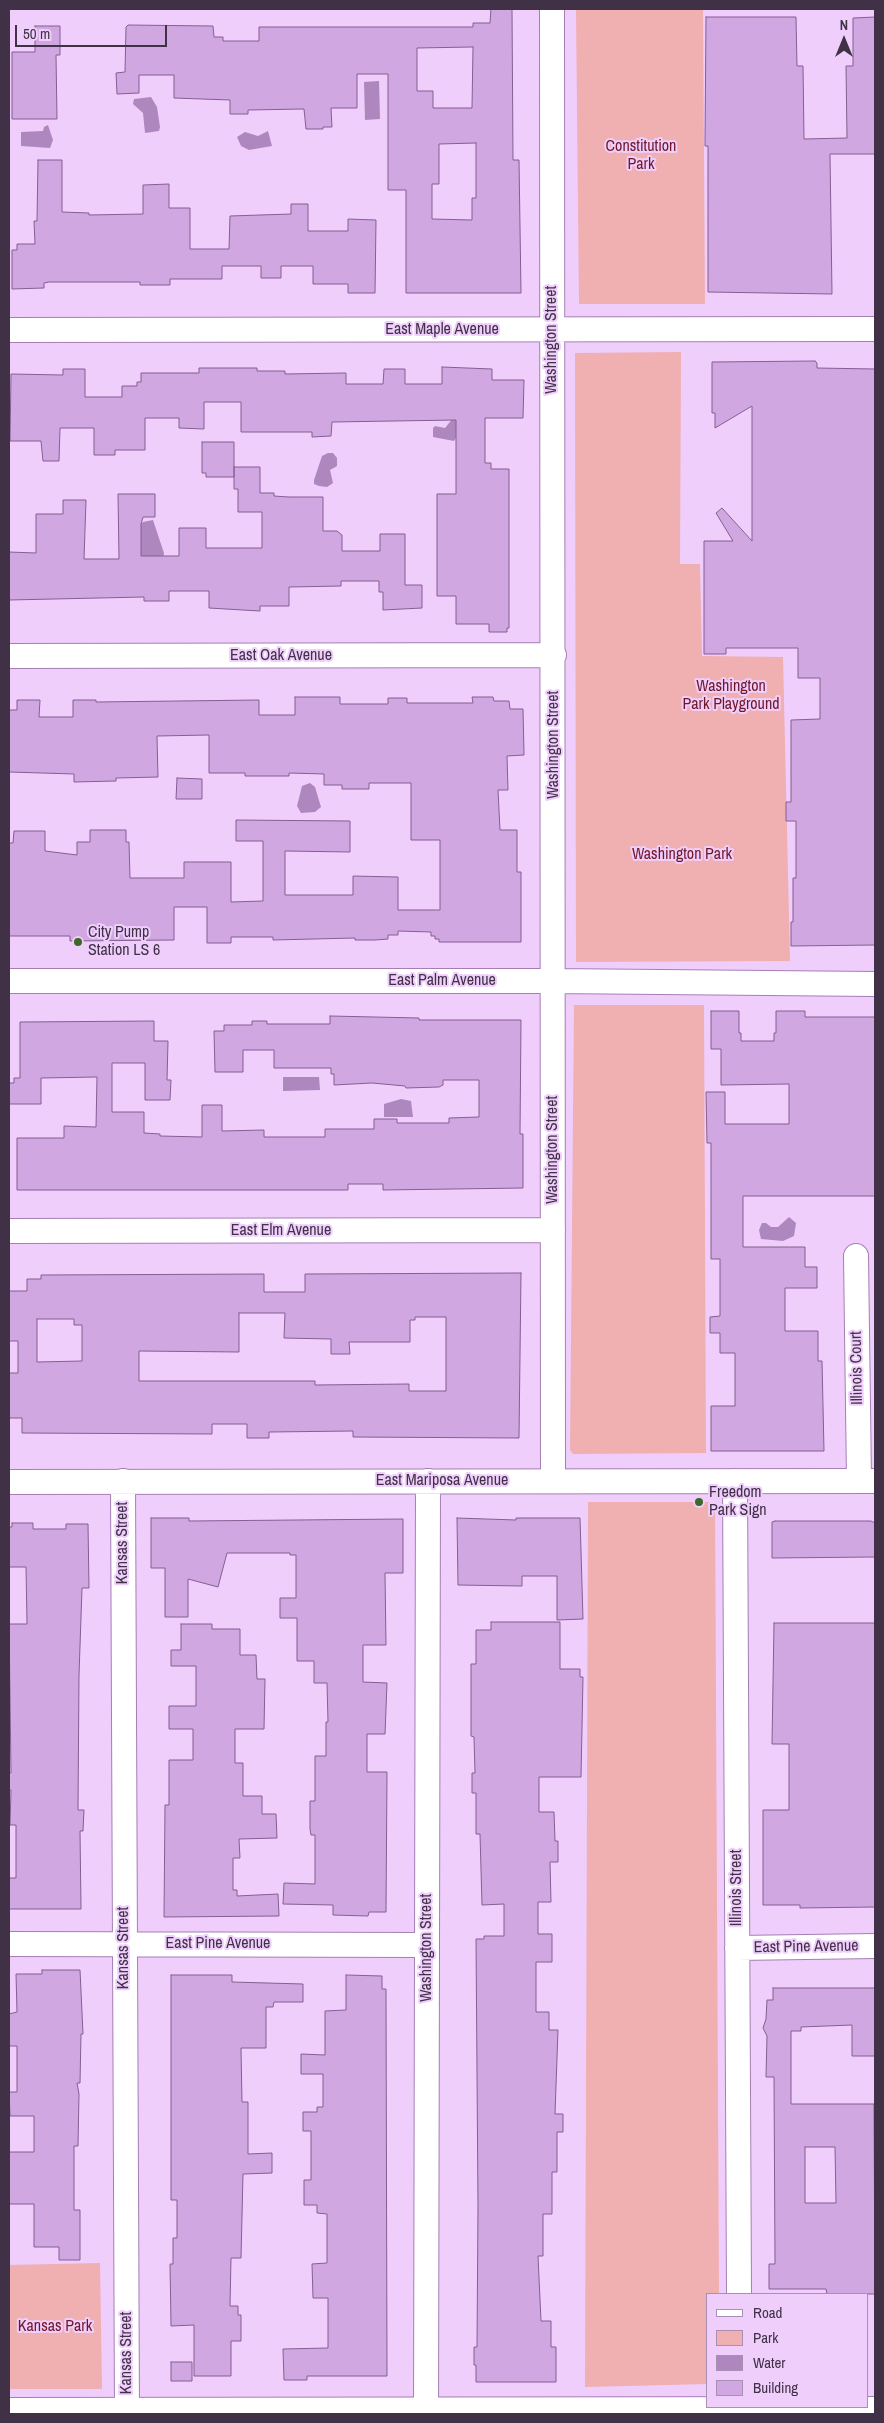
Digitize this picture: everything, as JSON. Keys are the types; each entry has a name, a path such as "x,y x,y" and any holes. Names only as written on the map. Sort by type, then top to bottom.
{"street":[{"name":"Washington Street","path":"552,9 551,328 554,655 553,1481"},
{"name":"East Maple Avenue","path":"9,330 875,329"},
{"name":"East Oak Avenue","path":"9,656 554,655"},
{"name":"East Palm Avenue","path":"9,982 553,981 875,984"},
{"name":"East Elm Avenue","path":"9,1231 553,1230"},
{"name":"Illinois Court","path":"856,1256 867,1481"},
{"name":"Illinois Street","path":"735,1481 739,2293"},
{"name":"East Mariposa Avenue","path":"9,1482 867,1481"},
{"name":"Kansas Street","path":"123,1482 127,2412"},
{"name":"Washington Street","path":"426,2412 428,1482"},
{"name":"East Pine Avenue","path":"9,1944 427,1945"},
{"name":"East Pine Avenue","path":"737,1948 875,1946"},
{"path":"9,2410 426,2412 875,2409"}],"green space":[{"name":"Constitution Park","path":"576,9 703,9 705,304 579,304"},
{"name":"Washington Park","path":"681,352 680,564 700,564 702,656 783,657 790,961 576,962 575,353"},
{"path":"574,1005 704,1005 706,1453 573,1454 570,1450"},
{"path":"588,1502 715,1502 719,2293 706,2293 706,2384 585,2387"},
{"name":"Kansas Park","path":"100,2263 102,2389 9,2389 9,2265"}],"water":[{"path":"379,81 380,119 365,120 364,82"},
{"path":"151,97 157,107 160,127 159,131 145,133 143,113 133,104 134,99"},
{"path":"48,125 53,140 50,148 21,146 21,132 43,131 44,127"},
{"path":"268,131 272,146 249,150 241,146 237,137 245,132 258,136"},
{"path":"453,418 456,418 457,436 454,441 433,437 433,428 435,426 445,428"},
{"path":"333,453 337,458 337,466 330,470 333,483 327,487 319,486 314,484 314,480 322,456"},
{"path":"153,520 164,553 163,558 129,562 135,545 141,539 141,524"},
{"path":"310,783 315,787 321,807 315,812 301,813 297,806 302,786"},
{"path":"283,1077 319,1077 320,1090 283,1091"},
{"path":"401,1099 411,1101 413,1117 384,1117 384,1104"},
{"path":"789,1217 796,1223 794,1236 783,1241 761,1239 759,1230 762,1223 766,1223 771,1227 778,1227"}],"building":[{"path":"491,9 512,9 513,160 519,160 521,293 406,293 406,190 388,190 388,74 357,74 357,108 331,108 332,127 323,127 323,129 306,129 304,109 248,110 248,114 230,114 230,100 174,98 174,75 139,75 139,93 117,94 116,73 125,72 126,27 128,25 213,26 214,37 223,37 223,41 259,41 259,27 473,27 473,23 490,23","holes":["473,47 472,108 433,108 433,91 417,91 417,48","476,143 476,198 472,198 472,220 432,219 432,184 439,184 439,144"]},
{"path":"706,17 796,17 797,66 803,66 804,139 847,138 846,66 853,66 853,18 875,17 875,154 830,154 832,294 708,292 708,146 705,146"},
{"path":"35,26 60,26 60,55 56,55 57,119 12,119 12,52 35,52"},
{"path":"38,160 62,160 62,212 89,213 89,215 143,214 143,185 169,184 169,208 190,208 190,249 229,249 230,216 291,214 291,204 308,204 308,231 348,231 348,219 376,220 375,293 348,293 348,284 313,284 313,266 281,266 281,278 261,278 261,266 222,266 222,279 170,279 170,285 140,285 140,282 49,282 44,283 44,288 12,289 12,250 17,250 17,244 35,244 34,221 37,221"},
{"path":"815,361 817,368 875,369 875,945 791,946 793,878 796,878 796,821 786,821 786,802 791,802 791,720 820,719 820,678 798,678 798,648 726,648 726,654 704,654 704,541 733,541 716,513 722,508 752,541 752,406 715,428 715,413 712,413 712,362"},
{"path":"442,367 492,369 492,380 524,380 523,418 485,418 485,463 491,463 491,469 509,469 509,628 507,628 507,632 489,632 489,624 456,624 456,596 437,596 437,494 456,494 456,420 332,422 331,436 312,437 312,432 241,432 241,402 204,402 204,429 179,428 179,418 145,418 145,450 115,450 115,455 94,455 94,428 60,428 59,461 43,461 41,441 10,441 11,374 63,375 63,369 85,369 85,397 122,397 122,386 137,386 137,382 141,382 141,373 199,373 199,368 257,368 257,371 285,371 285,374 346,373 346,384 383,384 384,369 405,369 405,384 442,384"},
{"path":"202,442 234,442 234,477 206,477 206,473 202,473"},
{"path":"234,467 260,467 260,493 274,493 274,496 289,497 323,497 323,531 337,531 342,535 342,551 380,551 380,534 405,534 405,585 422,585 422,608 383,610 383,592 379,592 379,581 341,581 341,586 289,587 289,606 260,606 260,611 209,608 209,591 169,591 169,601 144,601 144,597 9,600 9,552 36,553 36,514 63,514 63,500 86,500 84,559 119,559 118,494 155,494 155,517 143,517 141,524 141,556 179,556 179,528 206,528 206,548 262,548 262,512 238,512 238,489 234,489"},
{"path":"295,697 340,697 340,704 388,704 388,698 407,698 407,703 473,703 472,697 493,697 494,701 509,701 510,709 523,709 524,755 507,756 508,790 498,790 500,830 517,830 517,872 521,872 521,942 439,942 439,939 435,939 435,936 431,936 431,932 398,931 398,935 388,935 388,939 375,940 355,940 355,938 273,940 273,937 231,937 231,943 207,943 207,907 174,907 174,940 70,941 70,936 9,936 9,843 13,843 14,831 45,831 45,851 77,855 77,842 90,842 90,830 126,830 126,842 129,842 130,878 184,878 184,862 231,862 231,902 263,901 263,841 236,841 236,820 350,821 350,852 285,851 285,895 353,895 353,876 398,877 398,910 440,910 440,840 411,840 411,783 369,783 369,789 342,789 342,785 324,785 324,774 289,773 289,776 245,776 245,773 209,773 209,735 157,736 158,777 74,782 74,774 9,772 9,710 17,710 17,700 40,700 39,717 73,717 73,700 96,700 96,702 259,700 259,715 295,715"},
{"path":"177,778 202,779 202,799 176,799"},
{"path":"711,1011 739,1011 741,1041 774,1041 776,1011 805,1011 805,1017 875,1017 875,1196 743,1196 743,1247 805,1247 805,1267 817,1267 817,1288 785,1288 785,1331 818,1331 818,1361 822,1361 824,1451 711,1451 711,1406 735,1406 735,1353 720,1353 720,1333 710,1333 710,1317 720,1316 720,1259 711,1259 711,1143 707,1143 706,1092 725,1092 725,1124 789,1124 789,1084 721,1085 721,1049 711,1049"},
{"path":"330,1016 419,1018 419,1020 521,1020 520,1134 523,1134 523,1188 383,1190 383,1184 348,1184 348,1190 17,1190 17,1138 64,1138 64,1126 96,1127 97,1077 41,1078 41,1104 9,1104 9,1083 14,1083 14,1078 20,1078 20,1022 154,1021 154,1041 168,1041 167,1080 171,1080 170,1100 145,1100 145,1063 112,1063 112,1112 144,1112 144,1133 160,1134 160,1136 202,1137 202,1105 222,1105 222,1131 264,1130 264,1137 325,1137 325,1129 374,1129 374,1119 397,1119 397,1123 449,1123 449,1118 479,1117 479,1080 443,1080 443,1085 439,1087 406,1088 405,1086 372,1083 334,1085 334,1074 331,1074 331,1068 274,1068 274,1050 243,1050 243,1072 215,1072 214,1031 224,1031 224,1025 252,1025 252,1021 267,1021 267,1024 330,1024"},
{"path":"521,1273 519,1438 353,1437 353,1431 269,1432 269,1438 247,1438 247,1424 212,1424 212,1434 22,1433 22,1418 10,1418 9,1373 18,1373 18,1341 9,1341 9,1291 27,1291 27,1279 41,1279 41,1275 264,1274 264,1292 305,1292 305,1274","holes":["239,1313 285,1313 284,1338 331,1339 331,1354 350,1354 349,1342 410,1342 410,1320 415,1320 415,1317 446,1317 446,1391 409,1391 409,1384 315,1385 315,1381 139,1381 139,1351 239,1352","37,1319 74,1319 74,1325 82,1325 82,1361 37,1362"]},
{"path":"151,1518 189,1518 189,1521 403,1519 403,1573 385,1573 386,1645 363,1645 363,1682 387,1683 385,1734 367,1734 367,1772 387,1772 386,1912 369,1912 368,1916 333,1915 333,1905 283,1904 284,1883 315,1884 315,1835 311,1835 310,1829 310,1801 315,1801 315,1756 326,1756 326,1722 328,1722 327,1683 314,1683 314,1661 297,1661 297,1618 280,1618 280,1598 296,1598 296,1555 290,1555 290,1553 227,1553 218,1587 188,1579 188,1617 165,1617 165,1568 151,1568"},
{"path":"457,1518 516,1520 516,1518 580,1518 583,1619 557,1620 557,1576 522,1576 522,1586 458,1585"},
{"path":"871,1521 875,1523 875,1557 772,1558 772,1522"},
{"path":"12,1523 33,1523 33,1529 66,1529 66,1524 88,1524 89,1588 82,1588 79,1675 78,1810 84,1810 83,1831 80,1831 81,1909 9,1909 9,1878 16,1878 16,1825 10,1825 9,1624 27,1624 26,1567 9,1567 9,1527 12,1527"},
{"path":"491,1622 560,1622 560,1669 580,1669 580,1677 583,1677 581,1777 539,1777 539,1812 554,1812 555,1841 558,1841 558,1862 550,1862 551,1902 538,1902 538,1934 552,1934 552,1962 536,1962 536,2012 549,2012 549,2030 558,2030 555,2114 563,2114 563,2132 557,2132 557,2172 552,2172 552,2214 543,2214 543,2256 538,2256 541,2321 551,2321 551,2347 556,2347 556,2382 476,2382 476,2365 474,2365 474,2347 477,2347 478,2206 476,1939 484,1939 484,1936 504,1936 504,1904 482,1905 480,1834 476,1834 476,1793 472,1793 472,1773 475,1773 474,1737 471,1736 471,1664 476,1664 476,1630 491,1630"},
{"path":"774,1623 875,1623 875,1907 800,1908 800,1905 763,1905 763,1810 789,1810 789,1744 772,1744"},
{"path":"181,1624 212,1624 212,1629 240,1629 240,1655 256,1655 257,1679 265,1679 264,1729 235,1729 235,1763 243,1763 243,1796 262,1796 262,1814 276,1814 277,1838 239,1839 240,1858 233,1858 233,1890 237,1890 237,1896 278,1894 279,1916 164,1917 165,1805 169,1805 169,1760 193,1760 193,1729 169,1729 169,1706 196,1706 196,1666 171,1666 171,1650 181,1650"},
{"path":"42,1970 80,1970 83,2034 81,2034 80,2083 77,2083 79,2094 78,2146 74,2146 74,2210 80,2210 80,2260 59,2260 59,2247 34,2247 34,2204 9,2204 9,2152 34,2152 34,2116 10,2116 9,2092 17,2092 17,2046 9,2046 9,2014 17,2012 16,1974 42,1974"},
{"path":"171,1975 232,1975 232,1982 303,1984 303,2002 274,2002 273,2007 266,2007 266,2048 241,2048 242,2102 248,2102 248,2154 272,2153 272,2173 243,2174 241,2258 231,2258 230,2306 238,2306 238,2315 241,2315 241,2341 231,2341 231,2376 194,2376 194,2325 171,2326 170,2264 173,2264 173,2238 177,2238 177,2200 171,2200"},
{"path":"346,1975 382,1976 382,1989 386,1989 387,2376 307,2376 307,2380 284,2380 283,2349 328,2348 328,2298 313,2298 312,2264 327,2263 327,2214 317,2213 317,2205 304,2205 304,2180 311,2180 311,2131 303,2131 303,2112 317,2112 317,2107 323,2107 323,2074 301,2074 301,2054 325,2055 325,2011 346,2010"},
{"path":"773,1988 875,1988 875,2056 852,2056 852,2025 801,2027 801,2031 791,2031 791,2104 874,2104 875,2294 827,2293 826,2289 769,2289 769,2264 775,2264 774,2077 766,2077 767,2036 763,2028 766,2019 767,2000 773,2000","holes":["805,2147 835,2147 836,2203 805,2203"]},
{"path":"171,2362 192,2362 192,2381 171,2381"}],"place":[{"name":"City Pump Station LS 6","path":"78,942"},
{"name":"Freedom Park Sign","path":"699,1502"}],"park label":[{"name":"Washington Park Playground","path":"731,696"}]}
